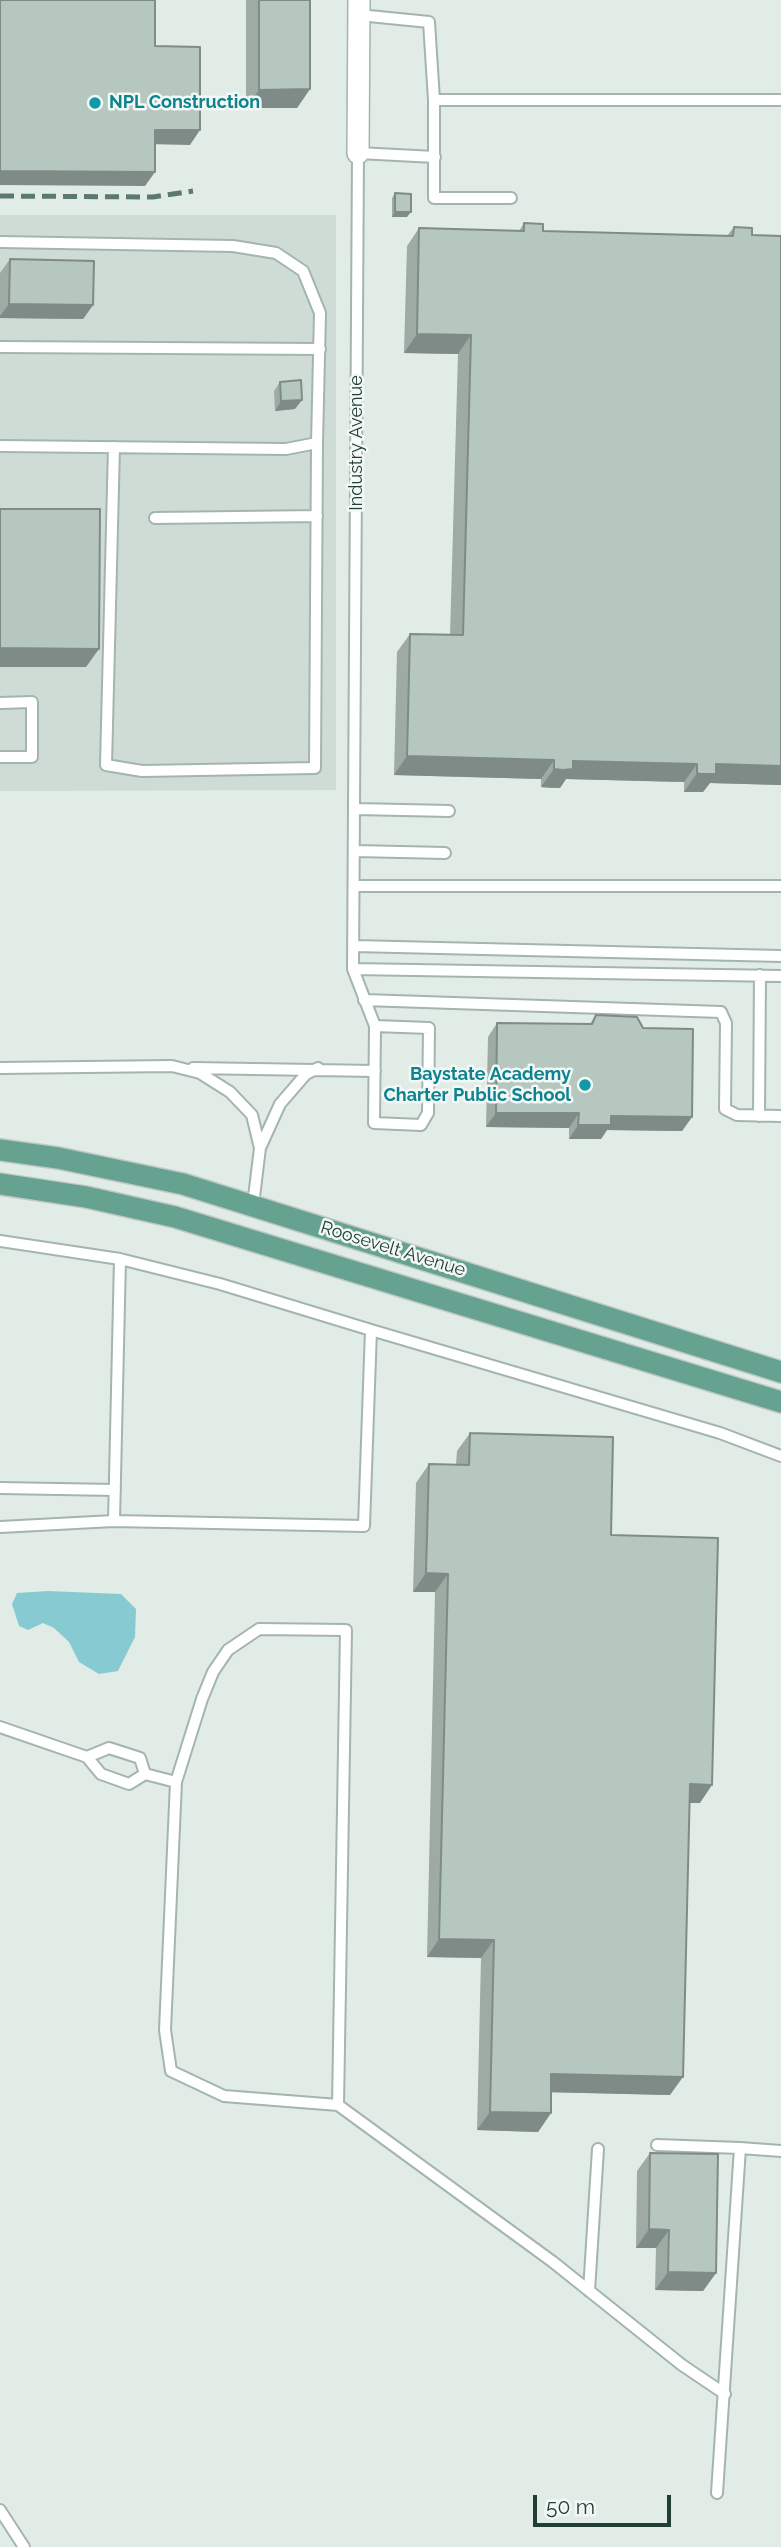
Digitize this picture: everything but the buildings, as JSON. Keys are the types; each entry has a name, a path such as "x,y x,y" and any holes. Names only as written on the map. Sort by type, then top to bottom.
{"main road":[{"name":"Roosevelt Avenue","path":"0,1150 183,1184 781,1372"},
{"name":"Roosevelt Avenue","path":"0,1184 86,1197 188,1221 781,1402"}],"street":[{"name":"Industry Avenue","path":"358,153 359,8"}],"lane":[{"path":"359,8 429,22 435,100 434,198 511,198"},
{"path":"435,100 781,100"},
{"path":"358,153 435,157"},
{"name":"Industry Avenue","path":"353,969 356,886 358,153"},
{"path":"0,242 233,246 276,253 303,271 320,313 315,768 142,771 106,765 114,447"},
{"path":"0,347 320,349"},
{"path":"0,446 286,449 317,443"},
{"path":"155,518 317,516"},
{"path":"0,703 32,702 32,758 0,757"},
{"path":"356,809 449,811"},
{"path":"356,851 445,853"},
{"path":"356,886 781,886"},
{"path":"354,946 781,956"},
{"path":"375,1026 429,1028 428,1113 421,1125 374,1123 375,1026 353,969 781,976"},
{"path":"759,1116 760,975"},
{"path":"364,1000 721,1012 726,1023 725,1110 737,1115 781,1116"},
{"path":"0,1068 318,1068 374,1071"},
{"path":"179,1068 200,1073 230,1092 252,1115 260,1148"},
{"path":"253,1205 260,1148 281,1104 306,1074 318,1068"},
{"path":"0,1241 120,1259 233,1288 720,1433 781,1456"},
{"path":"114,1521 120,1259"},
{"path":"0,1527 114,1521 364,1526 371,1330"},
{"path":"0,1488 115,1490"},
{"path":"338,2105 346,1630 260,1629 228,1650 213,1672 176,1782 165,2030 171,2071 224,2096 338,2105 589,2291 682,2365 725,2394"},
{"path":"0,1727 87,1756 101,1774 129,1784 145,1774 176,1782"},
{"path":"87,1756 108,1748 119,1751 140,1758 145,1774"},
{"path":"657,2146 781,2151"},
{"path":"717,2493 740,2148"},
{"path":"589,2291 598,2149"},
{"path":"0,2510 24,2547"}],"shaded area":[{"path":"0,215 336,215 336,790 0,791"}],"water":[{"path":"48,1591 121,1594 136,1609 135,1637 118,1671 99,1674 79,1662 69,1642 54,1628 43,1623 28,1630 19,1626 12,1604 17,1593"}],"railway":[{"path":"0,196 153,197 193,191"}],"place":[{"name":"NPL Construction","path":"95,103"},
{"name":"Baystate Academy Charter Public School","path":"585,1085"}]}
